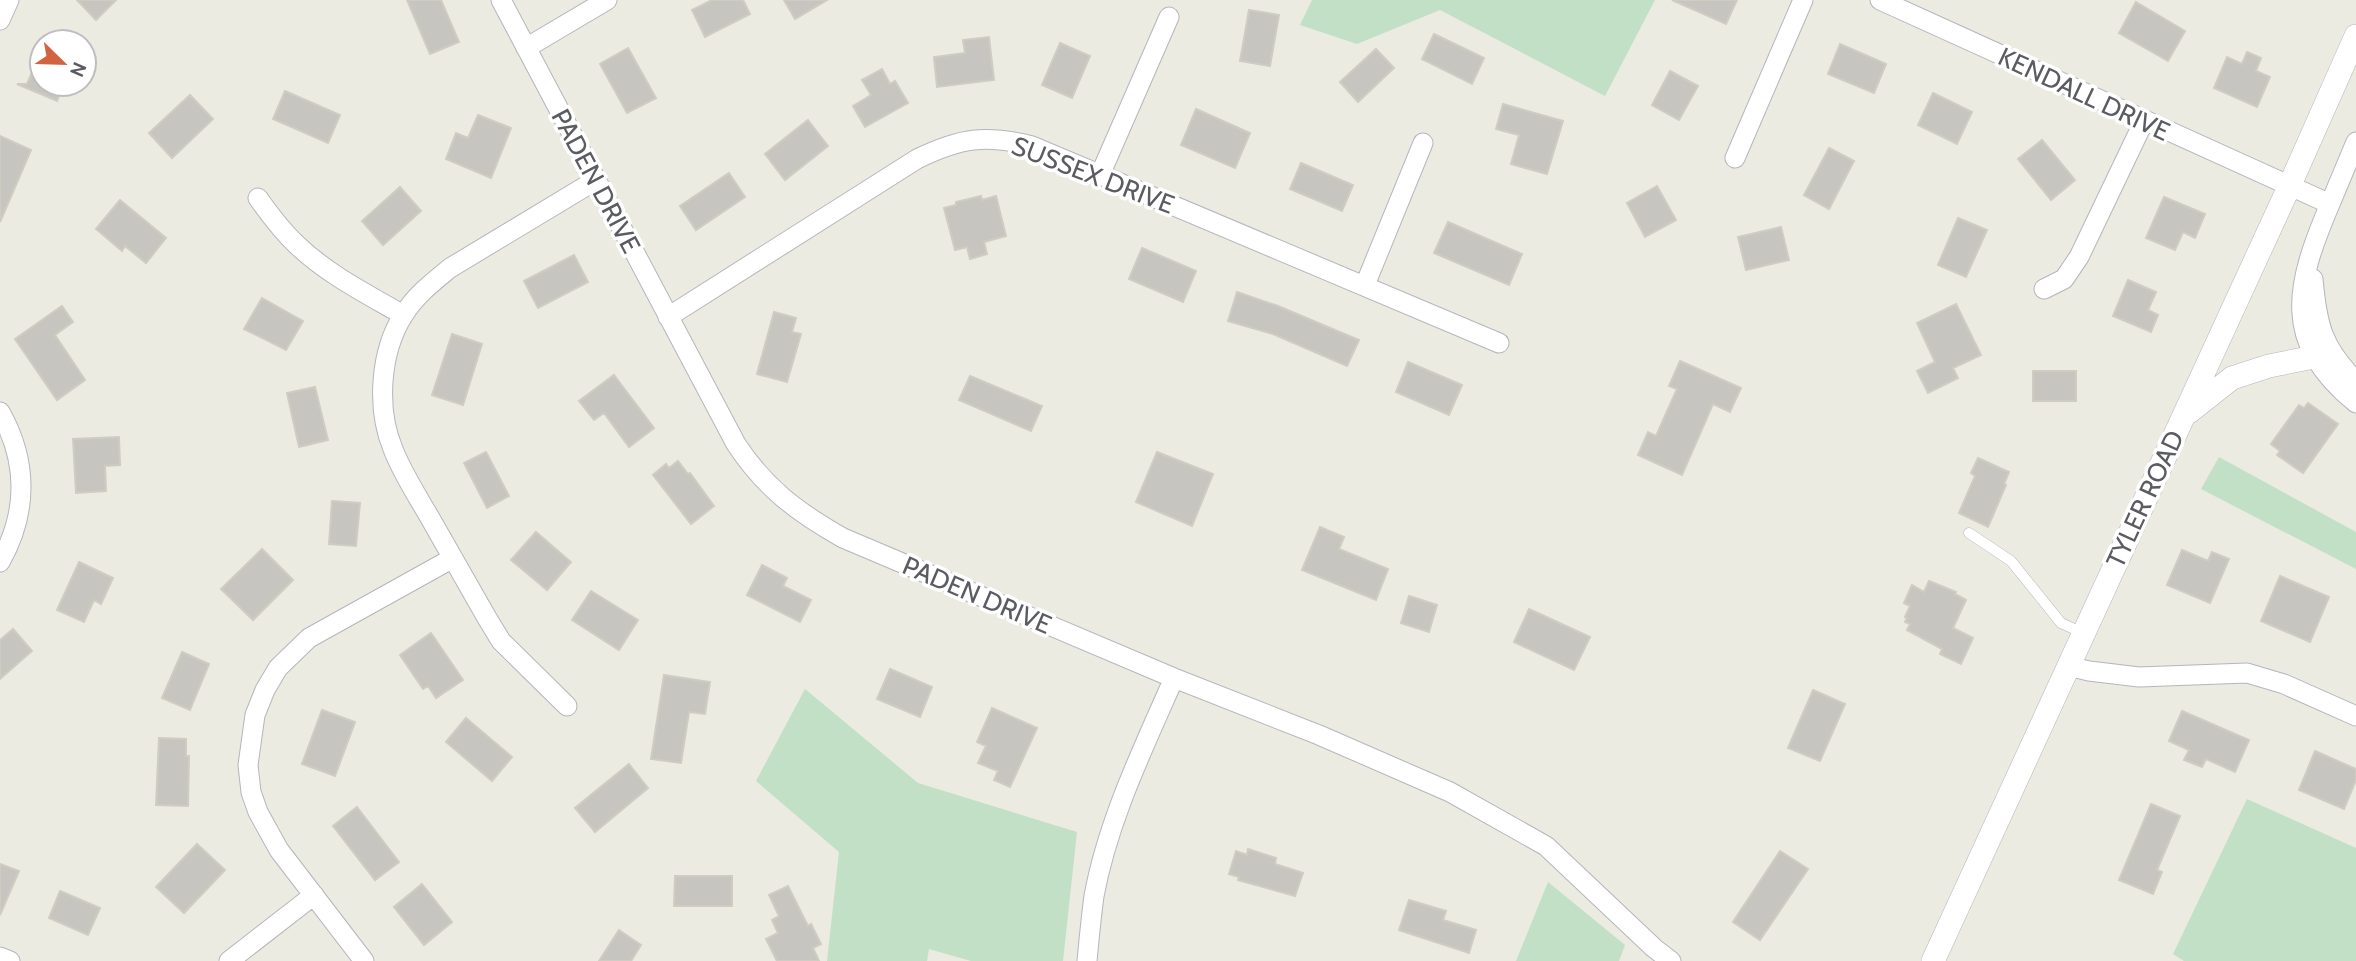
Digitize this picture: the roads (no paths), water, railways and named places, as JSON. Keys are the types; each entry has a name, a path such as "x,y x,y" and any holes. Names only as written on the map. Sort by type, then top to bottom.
{"street":[{"path":"0,20 9,0"},
{"name":"PADEN DRIVE","path":"501,0 736,444 748,463 782,499 806,518 843,538 1438,787 1546,846 1671,961"},
{"path":"526,48 607,0"},
{"path":"1735,158 1803,0"},
{"name":"KENDALL DRIVE","path":"1880,0 2330,204"},
{"path":"1100,175 1169,17"},
{"name":"TYLER ROAD","path":"1933,961 2356,36"},
{"path":"2045,289 2064,279 2079,257 2144,121"},
{"name":"SUSSEX DRIVE","path":"668,317 917,159 941,147 967,139 989,138 1032,146 1499,342"},
{"path":"2356,142 2311,250 2302,283 2305,332 2314,357 2325,374 2356,403"},
{"path":"1365,285 1423,143"},
{"path":"567,706 501,641 404,474 387,431 383,391 386,363 394,334 415,299 450,268 596,180"},
{"path":"258,198 280,228 299,247 335,274 403,315"},
{"path":"2311,250 2317,318 2323,336 2356,381"},
{"path":"2183,417 2232,377 2314,357"},
{"path":"0,412 18,449 20,498 18,521 9,547 0,562"},
{"path":"364,961 268,835 251,792 248,765 255,715 278,668 309,638 453,558"},
{"path":"2068,666 2139,677 2247,673 2284,684 2356,716"},
{"path":"1087,961 1094,895 1107,845 1120,804 1174,678"},
{"path":"229,961 314,894"},
{"path":"0,957 10,961"}],"lane":[{"path":"1969,533 2011,561 2061,623 2083,633"}]}
